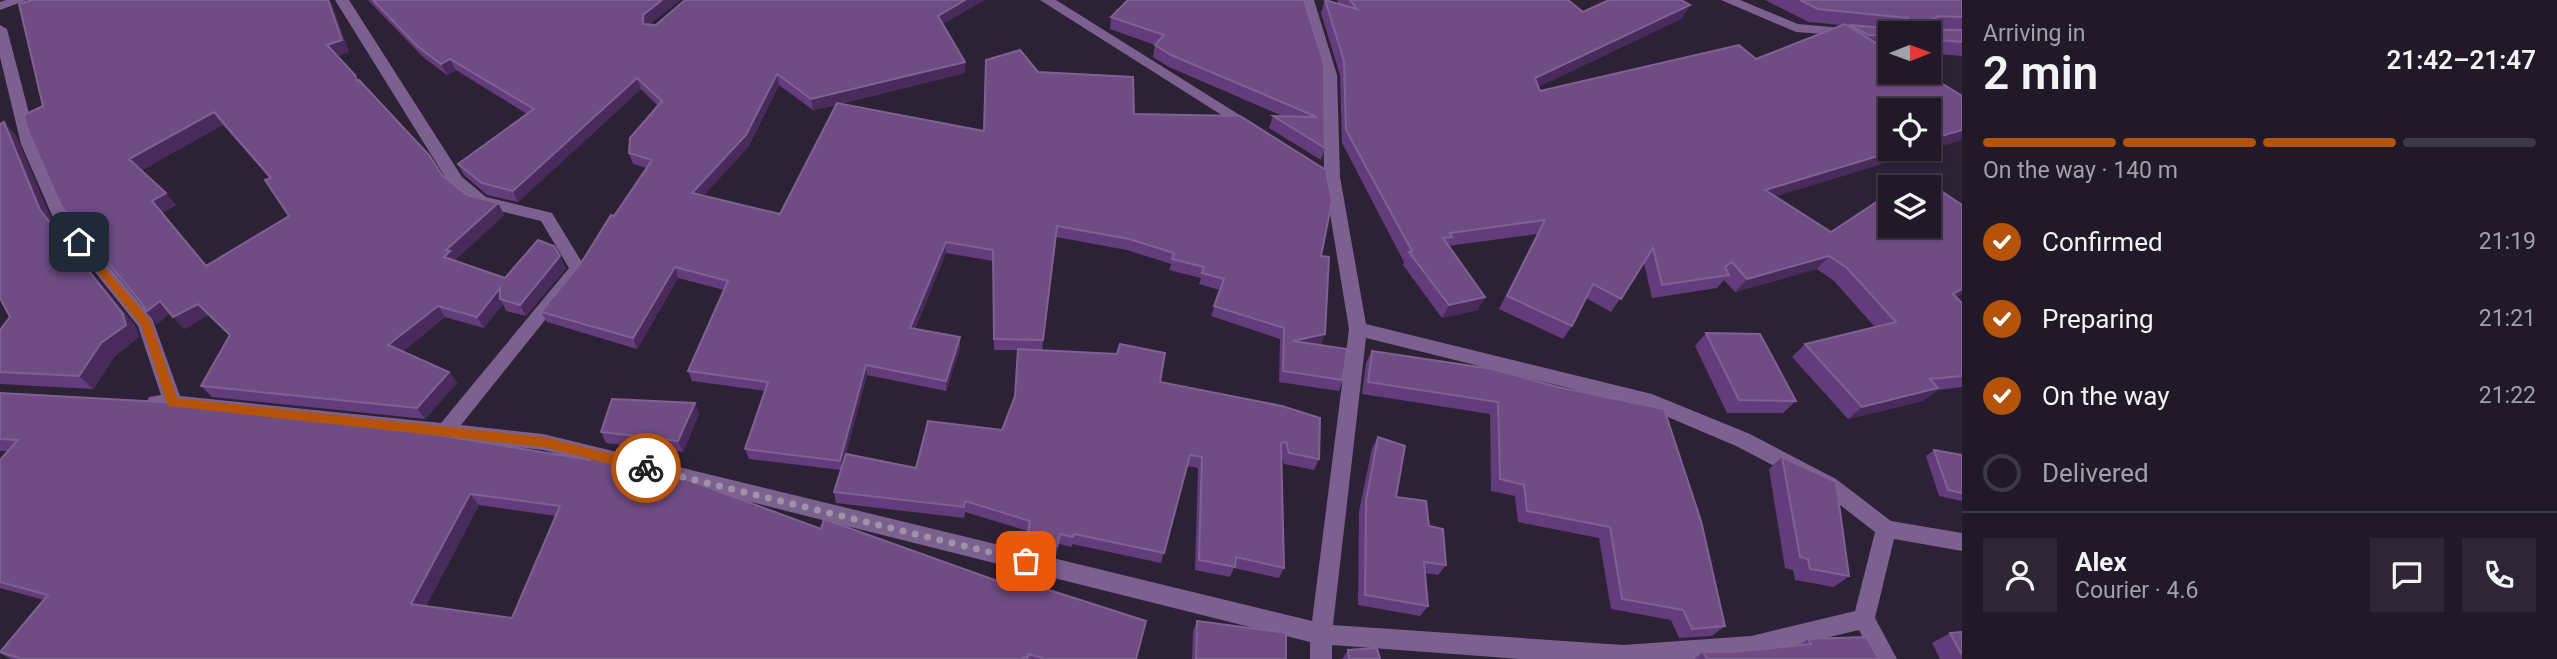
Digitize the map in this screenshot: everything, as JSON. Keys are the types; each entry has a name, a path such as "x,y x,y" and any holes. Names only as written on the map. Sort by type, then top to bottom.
{"street":[{"path":"0,6 20,0"},
{"path":"342,0 456,181 481,201 546,217 578,269 445,431"},
{"path":"1047,0 1273,140"},
{"path":"1307,0 1330,75 1326,173 1358,330 1321,634 1321,659"},
{"path":"1728,0 1796,28 1878,34"},
{"path":"0,29 29,144 63,222 146,323 173,403"},
{"path":"1358,330 1644,399 1744,440 1829,485 1886,529 1962,542"},
{"path":"133,401 543,442 1321,634 1623,656 1751,646 1864,619"},
{"path":"1886,529 1864,619 1886,659"}],"building":[{"path":"32,0 328,0 342,40 327,45 355,75 357,81 359,80 429,155 442,175 467,195 498,203 446,250 450,251 444,257 505,278 538,240 554,246 560,256 520,305 500,299 500,288 477,317 438,306 388,345 449,372 417,408 201,386 230,335 198,304 173,317 160,301 146,312 61,206 28,131 24,115 43,106 19,4","holes":["214,112 271,178 265,180 289,216 206,266 152,201 166,193 129,159"]},
{"path":"373,0 662,0 643,15 643,24 656,25 685,0 965,0 938,16 965,62 811,99 777,74 746,135 692,193 780,214 837,103 984,131 986,60 1020,50 1038,72 1133,77 1134,114 1240,116 1326,170 1332,201 1321,256 1329,257 1325,334 1293,341 1347,349 1343,380 1283,371 1284,328 1214,306 1224,279 1202,273 1204,267 1172,259 1174,253 1129,239 1057,226 1043,340 994,339 993,250 946,242 910,328 960,337 946,381 866,365 840,461 745,449 768,382 688,371 728,281 675,267 633,338 541,312 583,260 611,215 614,216 652,160 629,153 630,138 662,101 637,78 513,191 482,183 458,164 534,109 450,59 441,64 417,46"},
{"path":"1128,0 1304,0 1324,64 1325,148 1273,116 1317,117 1171,55 1155,45 1164,35 1111,17"},
{"path":"1325,0 1357,9 1350,0 1568,0 1583,12 1609,0 1681,0 1690,5 1535,78 1540,91 1739,45 1756,59 1845,24 1878,45 1878,84 1941,83 1962,96 1962,130 1941,136 1941,98 1878,98 1878,156 1765,190 1831,232 1878,201 1878,238 1941,238 1941,191 1962,205 1962,289 1953,294 1962,303 1962,376 1930,379 1938,388 1862,407 1805,344 1896,322 1847,268 1829,256 1747,279 1732,262 1725,267 1729,275 1662,285 1653,248 1621,299 1593,284 1572,326 1507,296 1545,220 1450,233 1452,237 1443,238 1485,297 1449,305 1409,252 1412,251 1346,130 1344,61"},
{"path":"1800,0 1962,0 1962,17 1939,16 1933,21 1908,21 1908,18 1818,9"},
{"path":"1849,25 1878,27 1878,35 1868,35"},
{"path":"1941,30 1962,30 1962,42 1941,40"},
{"path":"4,122 40,210 123,314 126,325 101,343 79,376 0,372 0,330 10,317 0,298 0,124"},
{"path":"1706,333 1760,334 1796,401 1739,400"},
{"path":"1120,344 1165,353 1160,382 1282,406 1320,418 1319,459 1289,453 1286,442 1281,443 1284,568 1236,557 1235,567 1199,560 1202,457 1190,455 1164,553 1074,534 1073,537 1060,534 1057,546 1027,539 1030,521 965,501 964,507 834,492 846,454 916,468 928,421 1002,430 1015,396 1018,349 1117,354"},
{"path":"1372,351 1492,369 1558,387 1664,409 1701,521 1725,626 1692,629 1683,610 1622,599 1610,527 1527,511 1524,485 1500,479 1498,402 1368,382"},
{"path":"0,393 163,402 398,426 396,428 590,460 592,455 688,480 821,529 824,519 1003,583 1005,575 1019,578 1022,562 1051,569 1046,589 1146,621 1136,659 1045,659 1029,654 1024,659 22,659 0,652 48,595 0,582 0,460 18,440 0,439","holes":["470,494 560,506 512,618 411,604"]},
{"path":"612,399 695,403 678,441 601,432"},
{"path":"1378,437 1405,446 1396,497 1426,501 1429,526 1443,529 1446,565 1424,562 1428,606 1365,595 1366,501"},
{"path":"1934,450 1962,455 1962,493 1948,490"},
{"path":"1782,457 1836,482 1849,576 1810,569 1808,559 1800,557"},
{"path":"1197,621 1286,633 1286,659 1196,659"},
{"path":"1962,632 1962,655 1950,633"},
{"path":"1866,637 1879,659 1707,659 1703,652 1733,652 1811,644 1808,639"},
{"path":"1377,648 1380,659 1349,659 1348,650"}],"way so far":[{"path":"646,468 1026,561"}],"route":[{"path":"79,242 146,323 173,403 543,442 646,468"}]}
